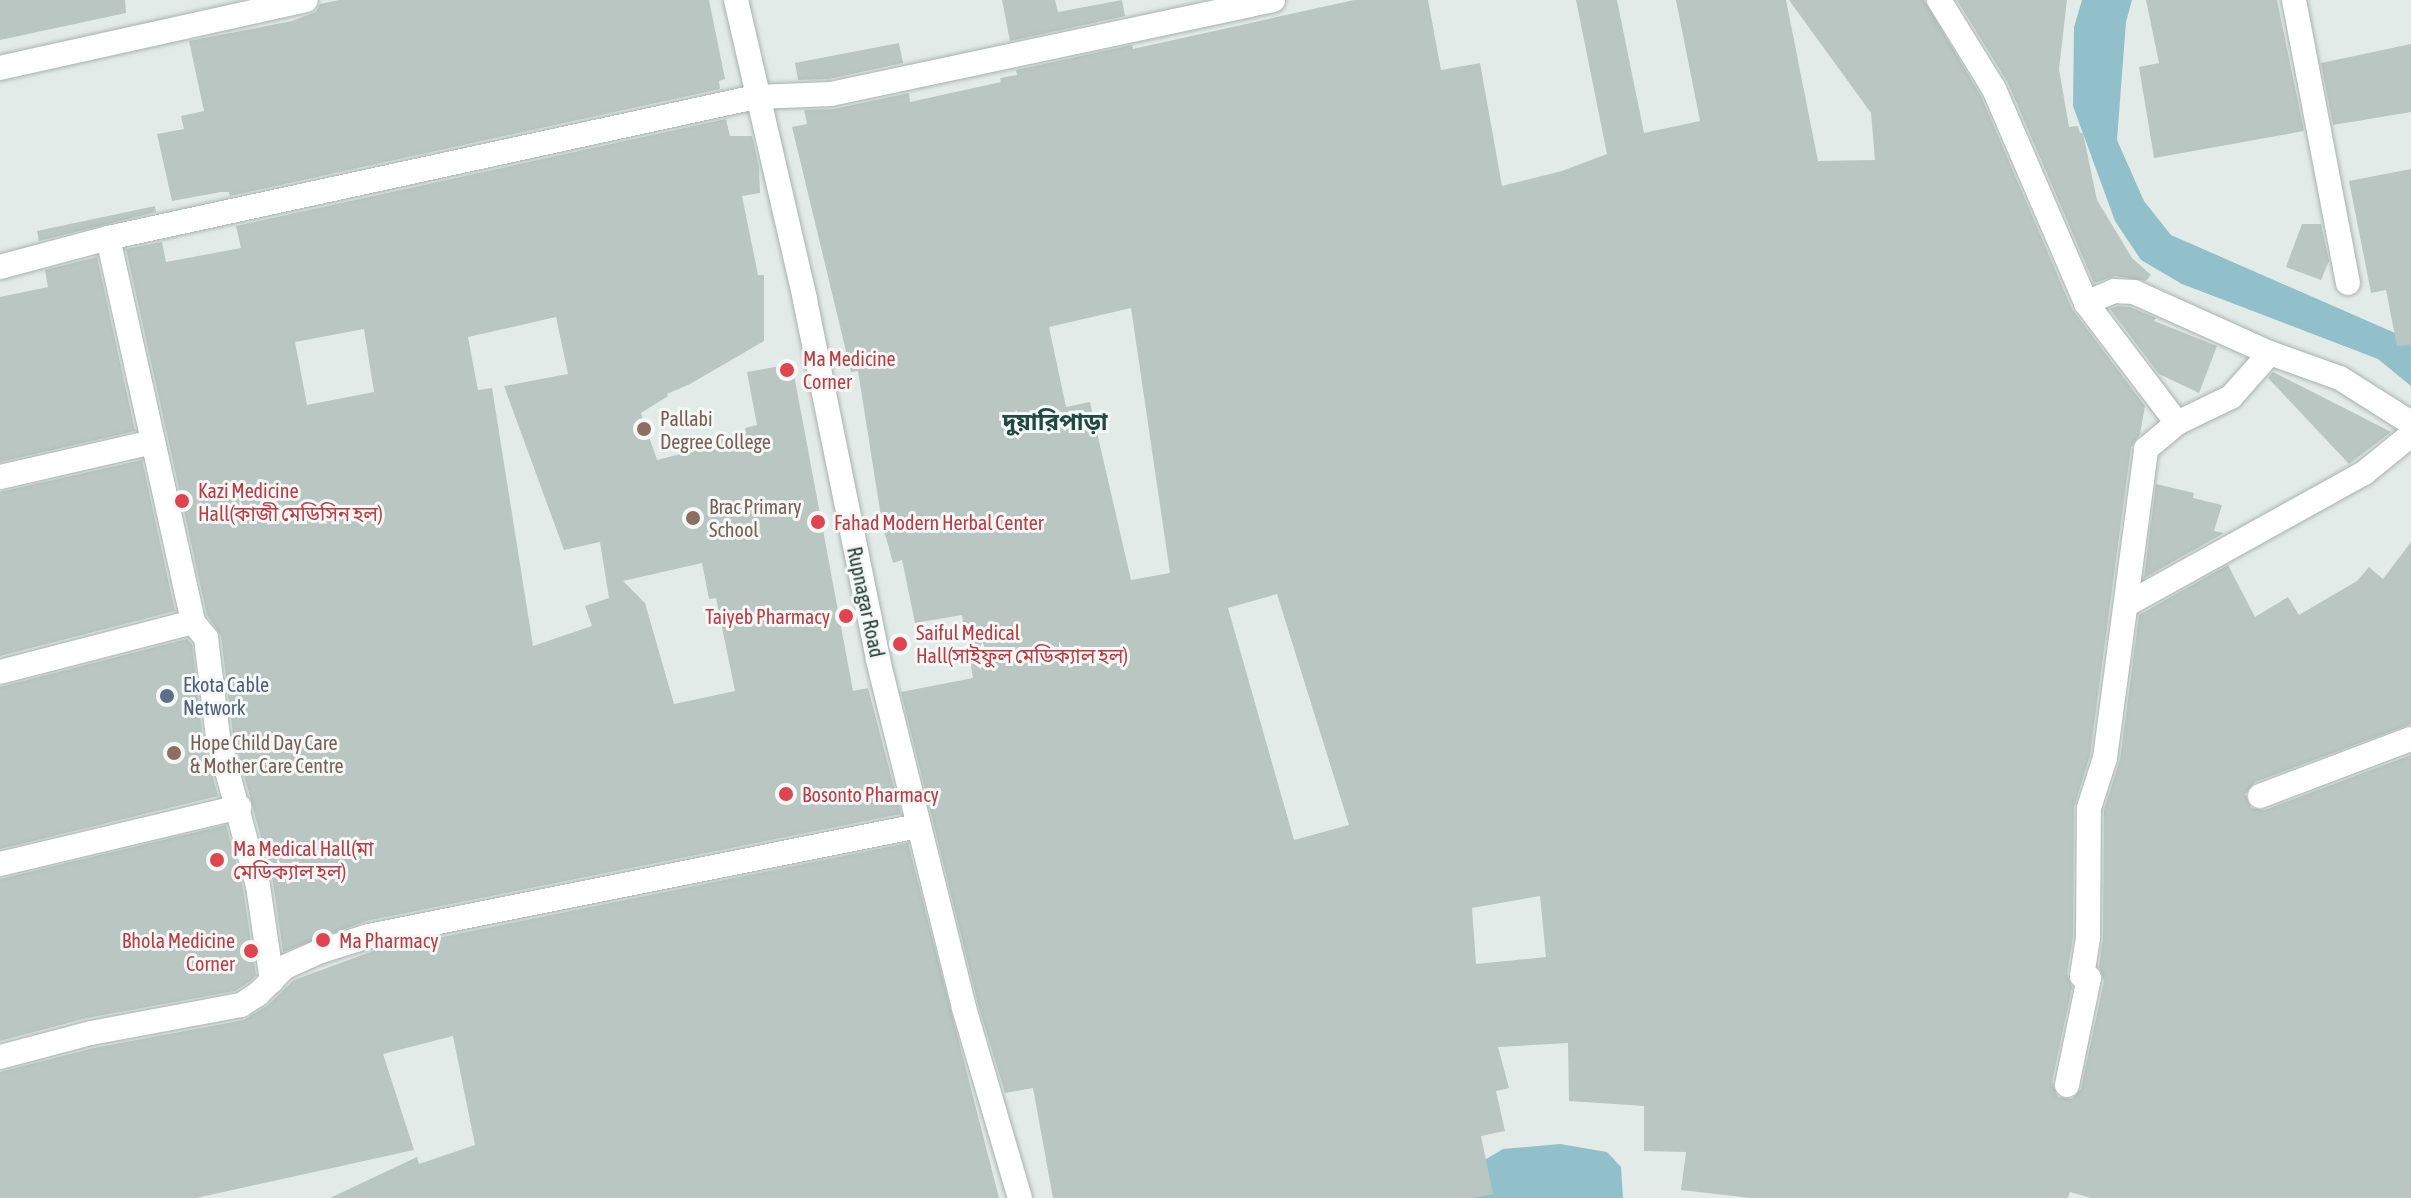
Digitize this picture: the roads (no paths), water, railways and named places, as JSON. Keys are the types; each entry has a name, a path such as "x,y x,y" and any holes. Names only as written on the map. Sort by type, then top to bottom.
{"street":[{"path":"0,68 306,0"},
{"name":"Rupnagar Road","path":"736,0 805,300 878,660 964,1008 1020,1198"},
{"path":"0,267 108,238 756,97 831,94 1273,0"},
{"path":"1939,0 1994,89 2086,303 2177,423"},
{"path":"2294,0 2348,283"},
{"path":"108,238 193,622 206,638 218,737 258,886 272,981"},
{"path":"2086,303 2114,291 2134,292 2270,353 2340,378 2411,423"},
{"path":"2067,1085 2089,978 2082,976 2088,938 2089,808 2105,758 2146,449 2177,423 2231,397 2270,353"},
{"path":"2126,605 2364,473 2411,435"},
{"path":"0,477 153,442"},
{"path":"0,672 193,622"},
{"path":"2260,796 2411,739"},
{"path":"0,864 239,807"},
{"path":"0,1057 91,1033 241,1005 285,967 369,936 918,826"}],"water":[{"path":"2082,0 2132,0 2126,22 2117,140 2144,201 2171,235 2411,340 2411,386 2378,359 2182,284 2141,260 2115,221 2073,106 2074,27"},
{"path":"1560,1144 1607,1152 1621,1167 1623,1198 1473,1198 1478,1164 1503,1149"}],"place":[{"name":"Ma Medicine Corner","path":"787,370"},
{"name":"Pallabi Degree College","path":"644,429"},
{"name":"Kazi Medicine Hall(কাজী মেডিসিন হল)","path":"182,501"},
{"name":"Brac Primary School","path":"693,518"},
{"name":"Fahad Modern Herbal Center","path":"818,522"},
{"name":"Taiyeb Pharmacy","path":"846,616"},
{"name":"Saiful Medical Hall(সাইফুল মেডিক্যাল হল)","path":"900,644"},
{"name":"Ekota Cable Network","path":"167,696"},
{"name":"Hope Child Day Care & Mother Care Centre","path":"174,753"},
{"name":"Bosonto Pharmacy","path":"786,794"},
{"name":"Ma Medical Hall(মা মেডিক্যাল হল)","path":"217,860"},
{"name":"Ma Pharmacy","path":"323,940"},
{"name":"Bhola Medicine Corner","path":"251,951"}],"district":[{"name":"দুয়ারিপাড়া","path":"1055,422"}]}
